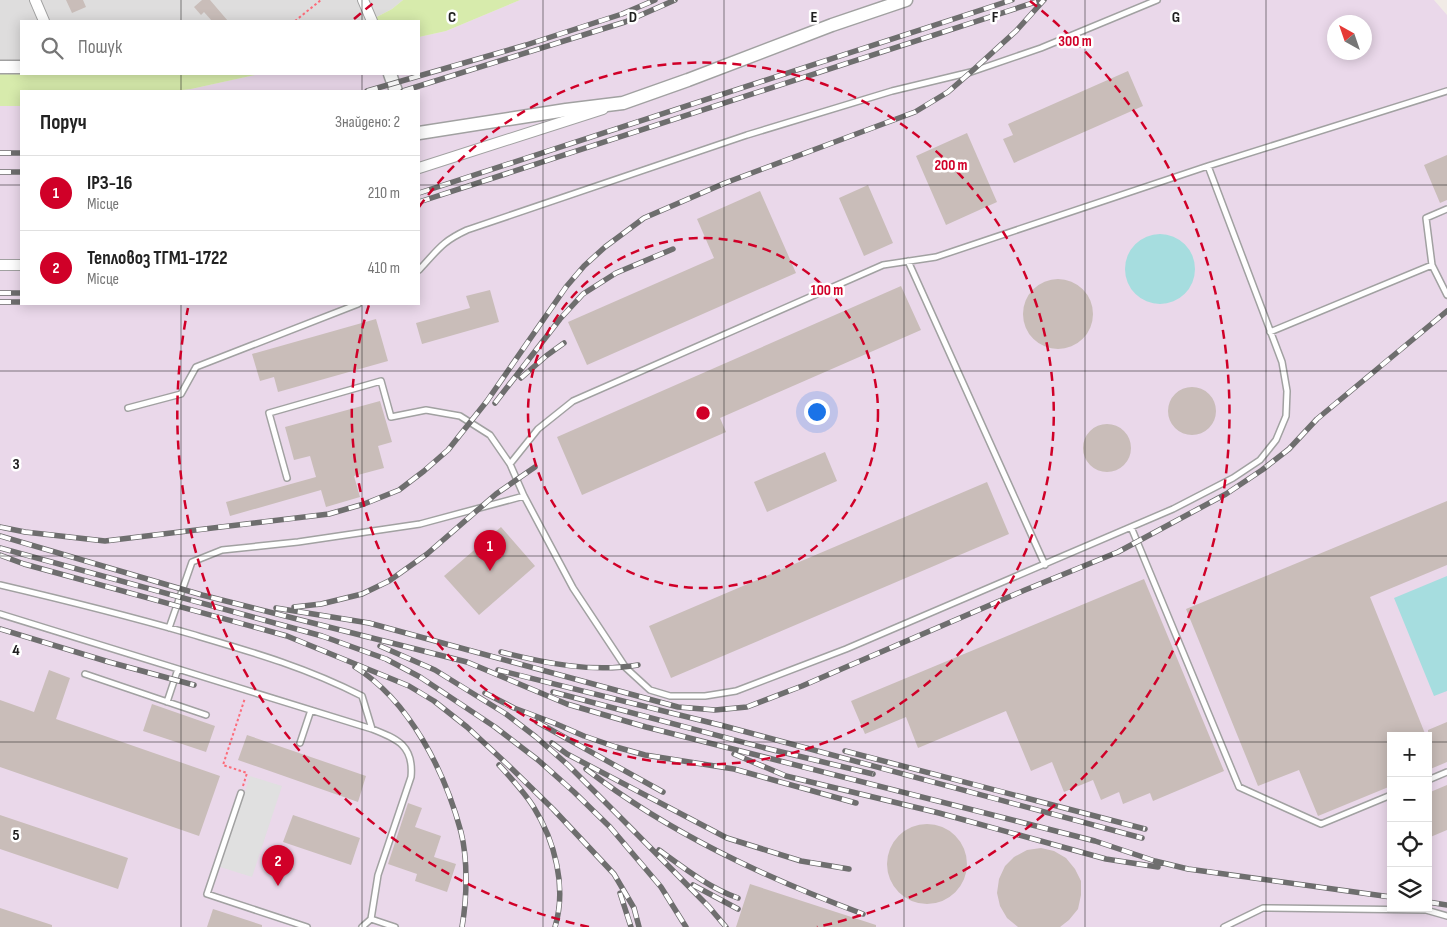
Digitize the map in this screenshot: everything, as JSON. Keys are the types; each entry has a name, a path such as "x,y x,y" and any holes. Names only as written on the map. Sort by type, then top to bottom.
{"street":[{"path":"35,0 44,20"},
{"path":"363,0 372,20"},
{"path":"420,168 623,103 832,25 906,0"},
{"path":"0,67 20,67"},
{"path":"390,75 396,90"},
{"path":"420,133 623,103"},
{"path":"0,265 20,265"}],"lane":[{"path":"420,269 437,249 450,238 467,230 747,135 892,91 972,72 1041,48 1157,0"},
{"path":"510,464 538,429 573,401 883,265 936,257 1208,166 1447,91"},
{"path":"287,478 269,412 381,381 391,417 426,410 460,416 490,436 510,464 524,496 573,588 626,668 650,690 670,696 705,696 736,692 846,649 1173,509 1233,478 1260,460 1276,440 1286,416 1287,392 1282,362 1208,166"},
{"path":"1447,209 1426,218 1432,265 1447,295"},
{"path":"908,261 1045,565"},
{"path":"1270,332 1432,265"},
{"path":"128,408 181,394 196,367 355,305"},
{"path":"169,628 192,562 222,550 308,541 420,524 524,496"},
{"path":"1132,527 1239,787 1322,824 1387,797"},
{"path":"0,585 169,628 267,656 327,679 362,696 372,728"},
{"path":"0,614 372,728 391,736 401,743 409,753 412,764 411,777 378,875 371,919 362,927"},
{"path":"167,702 178,669"},
{"path":"85,674 206,715"},
{"path":"300,742 311,710"},
{"path":"1432,778 1447,772"},
{"path":"240,794 207,894 307,927"},
{"path":"1224,927 1264,908 1426,910 1447,916"},
{"path":"371,919 395,927"}],"path":[{"path":"296,20 321,0"},
{"path":"240,794 247,773 223,765 248,690"}],"shaded area":[{"path":"0,0 403,0 392,9 371,20 20,20 20,74 0,74"},
{"path":"520,0 1434,0 1447,15 1447,927 0,927 0,106 20,106 20,305 420,305 420,90 182,90 254,75 420,75 420,37 446,31"},
{"path":"250,776 282,786 252,877 220,867"}],"green space":[{"path":"403,0 520,0 446,31 420,37 420,20 371,20 392,9"},
{"path":"0,74 254,75 182,90 20,90 20,106 0,106"}],"water":[{"path":"1153,234 1167,234 1180,240 1189,249 1195,262 1193,282 1185,294 1167,304 1153,304 1140,298 1131,289 1125,276 1125,262 1131,249 1140,240"},
{"path":"1447,576 1447,691 1434,696 1394,598"}],"building":[{"path":"66,0 83,0 86,7 72,13"},
{"path":"202,0 210,0 227,20 211,20 204,12 201,15 194,7"},
{"path":"1128,71 1143,106 1014,163 1003,139 1013,135 1008,124"},
{"path":"967,133 997,202 946,225 916,156"},
{"path":"1447,155 1447,200 1440,203 1424,165"},
{"path":"868,185 893,243 864,256 839,198"},
{"path":"760,191 796,273 587,365 568,322 714,258 697,219"},
{"path":"1051,279 1065,279 1078,285 1087,294 1093,307 1091,327 1083,339 1065,349 1051,349 1038,343 1029,334 1023,321 1023,307 1029,294 1038,285"},
{"path":"901,286 921,330 720,418 726,432 582,495 557,437"},
{"path":"490,290 499,322 422,344 416,323 470,308 466,296"},
{"path":"376,319 388,361 278,392 274,377 260,381 252,354"},
{"path":"1192,387 1201,389 1209,394 1214,402 1216,411 1214,420 1209,428 1201,433 1192,435 1183,433 1175,428 1170,420 1168,411 1170,402 1175,394 1183,389"},
{"path":"380,401 392,442 378,446 384,468 354,476 360,497 326,507 321,490 230,516 226,502 316,477 310,456 294,460 285,427"},
{"path":"1107,424 1116,426 1124,431 1129,439 1131,448 1129,457 1124,465 1116,470 1107,472 1098,470 1090,465 1085,457 1083,448 1085,439 1090,431 1098,426"},
{"path":"825,452 837,481 767,512 754,482"},
{"path":"987,482 1009,534 671,678 649,626"},
{"path":"1447,501 1447,565 1370,597 1424,732 1387,732 1387,788 1318,816 1299,770 1258,786 1186,609"},
{"path":"501,527 535,566 479,615 444,576"},
{"path":"1144,579 1224,771 1153,801 1150,793 1123,804 1119,792 1101,800 1093,780 1064,792 1052,762 1031,771 1006,711 918,748 906,717 865,734 851,701"},
{"path":"49,670 70,678 56,719 220,776 199,836 0,767 0,700 34,712"},
{"path":"152,704 215,726 206,752 143,731"},
{"path":"1447,722 1447,762 1432,768 1432,732 1428,732 1428,730"},
{"path":"247,735 366,776 358,802 238,760"},
{"path":"1447,785 1447,830 1432,836 1432,822 1432,791"},
{"path":"408,803 422,808 415,827 441,836 434,857 456,864 447,892 415,881 417,874 388,864"},
{"path":"0,815 128,858 118,889 0,849"},
{"path":"293,815 360,838 351,865 283,842"},
{"path":"927,824 942,827 955,836 964,849 967,864 964,879 955,892 942,901 927,904 912,901 899,892 890,879 887,864 890,849 899,836 912,827"},
{"path":"1041,848 1054,851 1066,858 1075,869 1081,881 1078,909 1060,927 1018,927 1007,918 1000,906 997,893 999,879 1005,866 1014,857 1027,850"},
{"path":"750,884 876,925 876,927 736,927"},
{"path":"0,908 52,925 52,927 0,927"},
{"path":"213,909 262,925 262,927 207,927"}],"railway":[{"path":"370,90 526,45 622,14 655,0"},
{"path":"406,90 625,22 675,0"},
{"path":"420,193 1012,0"},
{"path":"420,202 1042,0"},
{"path":"0,527 25,532 105,541 329,514 364,504 399,490 448,450 487,401 566,287 584,266 605,247 644,218 725,183 915,112 948,92 1016,31 1044,0"},
{"path":"0,153 20,153"},
{"path":"0,172 20,172"},
{"path":"495,403 560,319 583,294 616,273 673,249"},
{"path":"0,293 20,293"},
{"path":"0,302 20,302"},
{"path":"276,608 369,623 678,707 715,710 747,707 802,686 1118,552 1226,494 1289,449 1317,419 1447,311"},
{"path":"521,378 564,343"},
{"path":"294,607 321,604 362,594 389,581 427,554 496,494 535,467"},
{"path":"0,536 202,595 467,662 567,704 646,727 1095,841 1155,861 1188,869 1387,896"},
{"path":"0,548 322,636 386,659 420,677 495,727 538,760 574,792 610,827 661,887 686,927"},
{"path":"0,555 24,564 287,636 409,686 434,701 467,727 553,809 614,874 634,908 639,927"},
{"path":"0,629 194,685"},
{"path":"380,646 435,670 506,714 536,737 568,765 709,907 726,927"},
{"path":"501,652 569,666 603,668 638,665"},
{"path":"355,667 375,681 408,718 435,762 445,786 461,832 465,855 466,892 462,927"},
{"path":"498,670 724,726 1142,838"},
{"path":"553,692 765,748 873,774"},
{"path":"485,693 514,708 616,747 645,755 734,769 856,803"},
{"path":"537,722 663,792"},
{"path":"552,743 567,754 727,838 801,861 849,869"},
{"path":"845,751 1145,829"},
{"path":"734,754 786,776 939,813 1106,859 1158,867"},
{"path":"499,765 533,806 553,849 557,865 560,896 555,927"},
{"path":"586,769 651,814 719,852 790,885 863,914"},
{"path":"659,850 707,883 738,898"},
{"path":"693,885 738,909"},
{"path":"620,893 631,927"},
{"path":"1432,903 1447,905"}],"place":[{"name":"ІРЗ-16","path":"490,571"},
{"name":"Тепловоз ТГМ1-1722","path":"278,886"}]}
